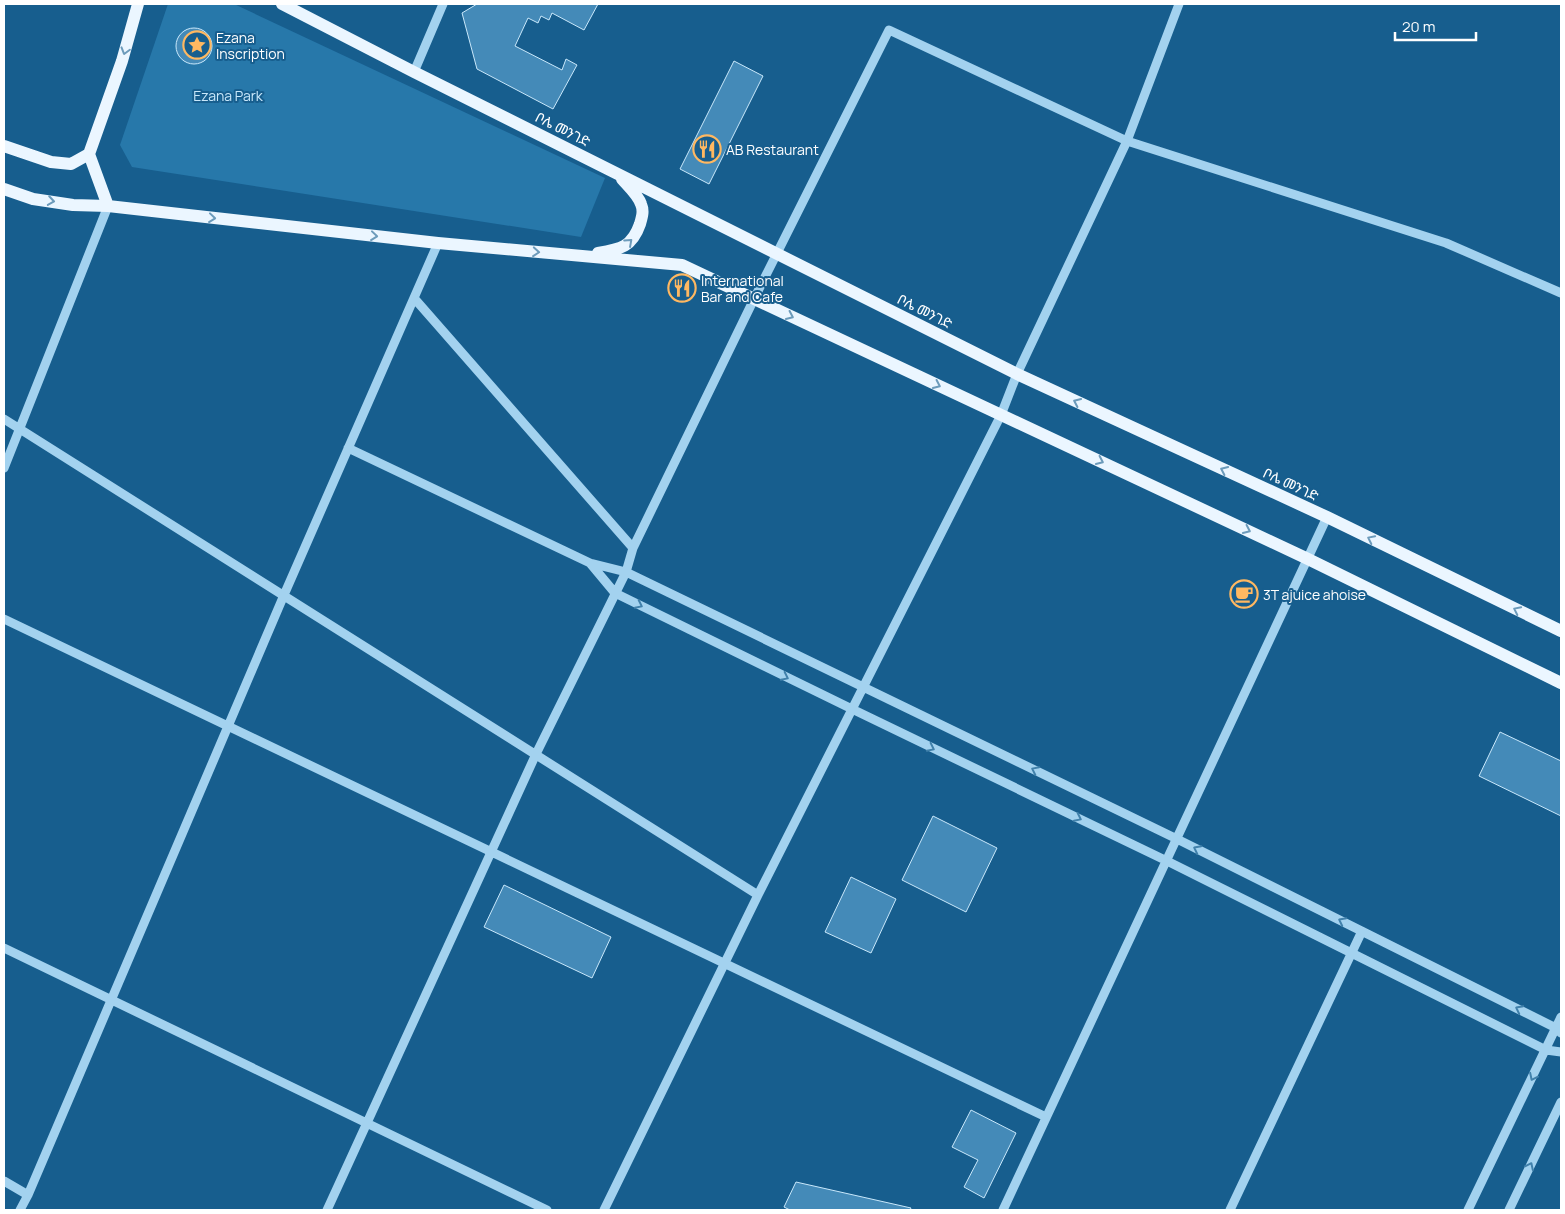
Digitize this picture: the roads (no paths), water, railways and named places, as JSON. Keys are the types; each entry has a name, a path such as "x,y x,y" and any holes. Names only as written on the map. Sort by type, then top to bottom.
{"main road":[{"path":"108,206 89,154 122,62 138,4"},
{"name":"ቦሌ መንገድ","path":"282,4 1018,374 1328,518 1561,631"},
{"path":"4,146 51,162 71,164 89,154"},
{"path":"584,256 615,250 628,245 634,238 639,226 643,214 641,205 636,195 618,173"},
{"path":"4,189 33,199 73,205 108,206 438,243 682,265 1308,558 1561,683"}],"street":[{"path":"414,72 443,4"},
{"path":"604,1210 758,895 1002,415 1018,374 1127,141 1179,4"},
{"path":"326,1210 536,754 626,572 633,548 754,299 889,30 1127,141 1446,243 1561,293"},
{"path":"4,468 108,206"},
{"path":"20,1210 438,243"},
{"path":"414,298 633,548"},
{"path":"4,419 758,895"},
{"path":"348,448 590,563 626,572 1177,839 1558,1030"},
{"path":"1003,1210 1328,518"},
{"path":"590,563 615,593 1167,861 1546,1050 1561,1052"},
{"path":"4,619 1046,1116"},
{"path":"1230,1210 1362,931"},
{"path":"4,948 547,1210"},
{"path":"1468,1210 1546,1050 1558,1030 1561,1017"},
{"path":"1509,1210 1561,1102"},
{"path":"4,1181 28,1195"}],"place":[{"name":"Ezana Inscription","path":"197,45"},
{"name":"AB Restaurant","path":"707,149"},
{"name":"International Bar and Cafe","path":"682,288"},
{"name":"3T ajuice ahoise","path":"1244,594"}],"park label":[{"name":"Ezana Park","path":"228,95"}]}
